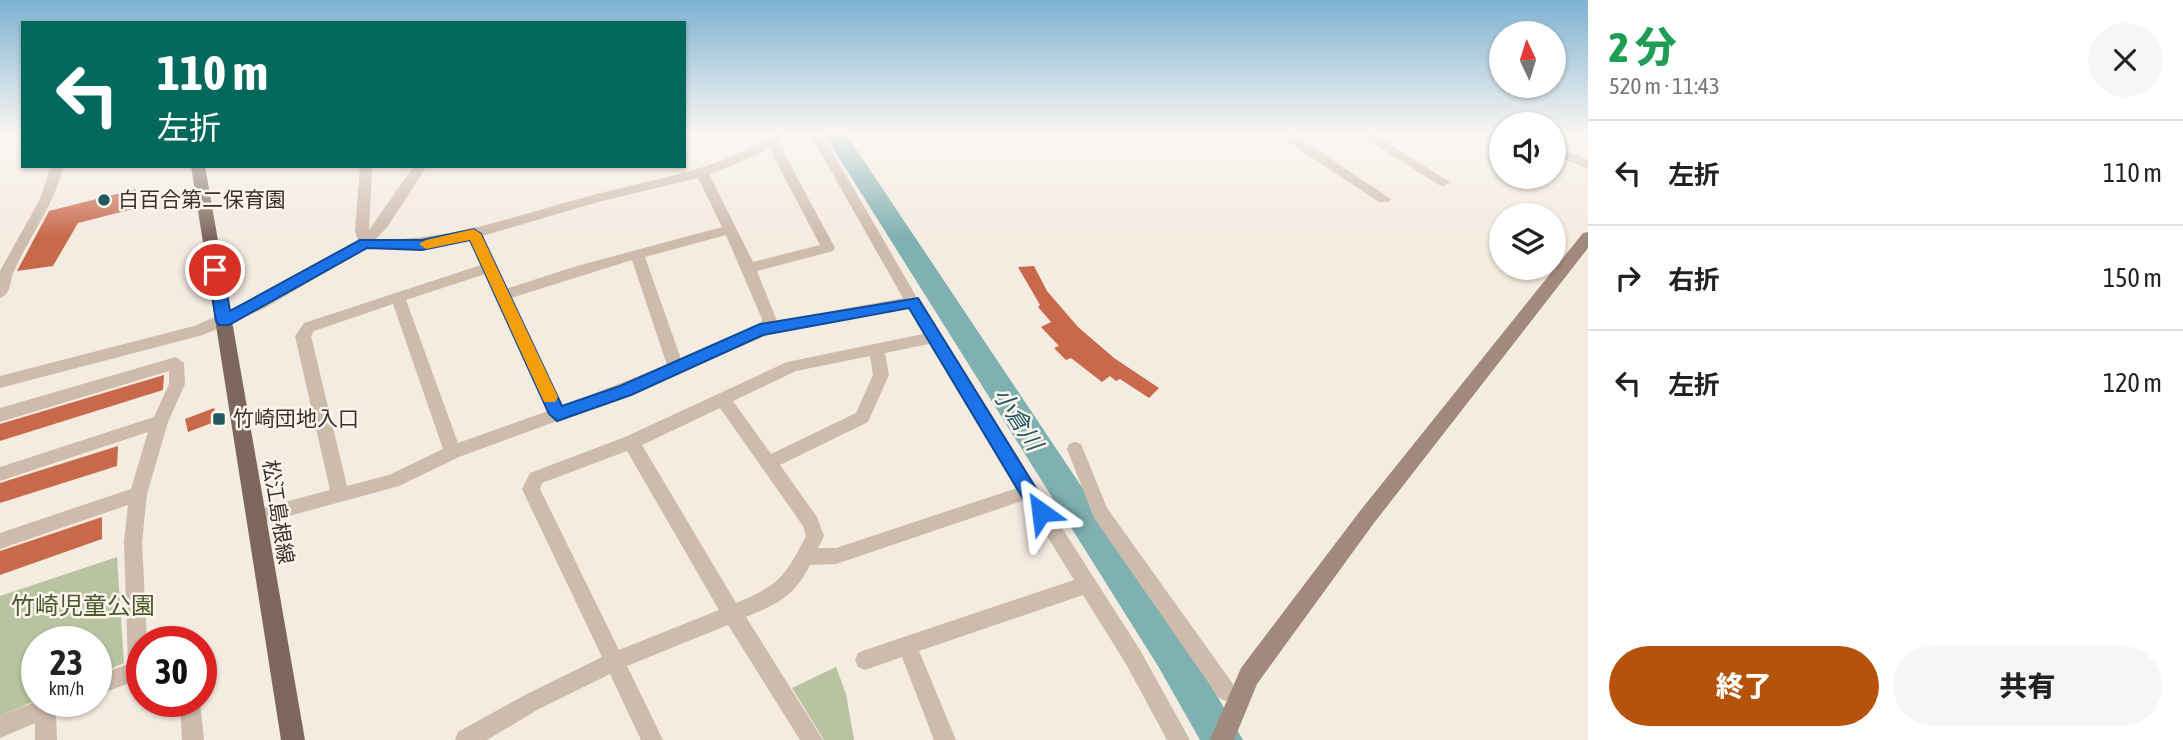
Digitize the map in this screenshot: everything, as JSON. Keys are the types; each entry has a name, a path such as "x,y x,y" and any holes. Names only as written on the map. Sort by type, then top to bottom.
{"main road":[{"name":"松江島根線","path":"198,169 293,740"}],"street":[{"path":"0,293 10,262 54,190 57,169"},
{"path":"365,243 362,231 366,169"},
{"path":"0,382 224,321 365,243 383,223 419,169"},
{"path":"365,243 422,245 474,234 597,198 681,180 710,169"},
{"path":"749,268 828,248 791,169"},
{"path":"836,169 933,338 1133,657 1179,740"},
{"path":"1338,169 1384,199"},
{"path":"1420,169 1444,183"},
{"path":"702,172 749,268 769,319 769,328"},
{"path":"502,296 637,254 730,229"},
{"path":"474,234 557,414"},
{"path":"1222,740 1229,699 1367,517 1588,237"},
{"path":"637,254 676,368"},
{"path":"340,493 303,336 309,327 489,267"},
{"path":"398,298 453,452"},
{"path":"256,517 393,481 453,452 676,368 769,328 913,302"},
{"path":"652,740 531,489 536,478 631,442 724,401 793,366 933,338"},
{"path":"768,463 862,417 881,375 876,349"},
{"path":"0,415 176,363 177,384 160,422 138,494 133,542 138,626"},
{"path":"466,740 530,703 613,662 773,597 794,578 807,557 815,536 811,523 724,401"},
{"path":"0,474 160,422"},
{"path":"631,442 733,615 812,740"},
{"path":"1075,449 1100,512 1229,699"},
{"path":"807,557 836,556 1028,492"},
{"path":"0,541 138,494"},
{"path":"865,660 1086,585"},
{"path":"907,646 945,740"},
{"path":"0,727 23,717"},
{"path":"46,740 50,717"},
{"path":"191,717 193,740"}],"green space":[{"name":"竹崎児童公園","path":"117,557 124,663 112,668 112,626 21,626 21,707 0,716 0,596"},
{"path":"836,667 846,694 854,740 824,740 792,688"}],"building":[{"path":"136,189 137,208 78,223 53,266 17,271 49,211"},
{"path":"1034,266 1047,291 1078,327 1114,358 1159,388 1149,398 1120,379 1116,381 1110,376 1102,382 1071,358 1066,360 1054,348 1059,346 1041,327 1051,322 1038,307 1040,305 1018,267"},
{"path":"164,375 163,390 0,441 0,424"},
{"path":"214,408 217,421 188,432 185,419"},
{"path":"118,446 117,466 0,503 0,483"},
{"path":"102,517 102,539 0,575 0,551"}],"waterway":[{"name":"小倉川","path":"857,169 1171,653 1223,740"}],"slow traffic":[{"path":"426,244 474,234 549,397"}],"place":[{"name":"白百合第二保育園","path":"104,200"},
{"name":"竹崎団地入口","path":"219,419"}],"route":[{"path":"215,270 224,321 260,304 365,243 389,246 422,245 474,234 557,414 625,390 760,330 913,302 1041,512"}]}
